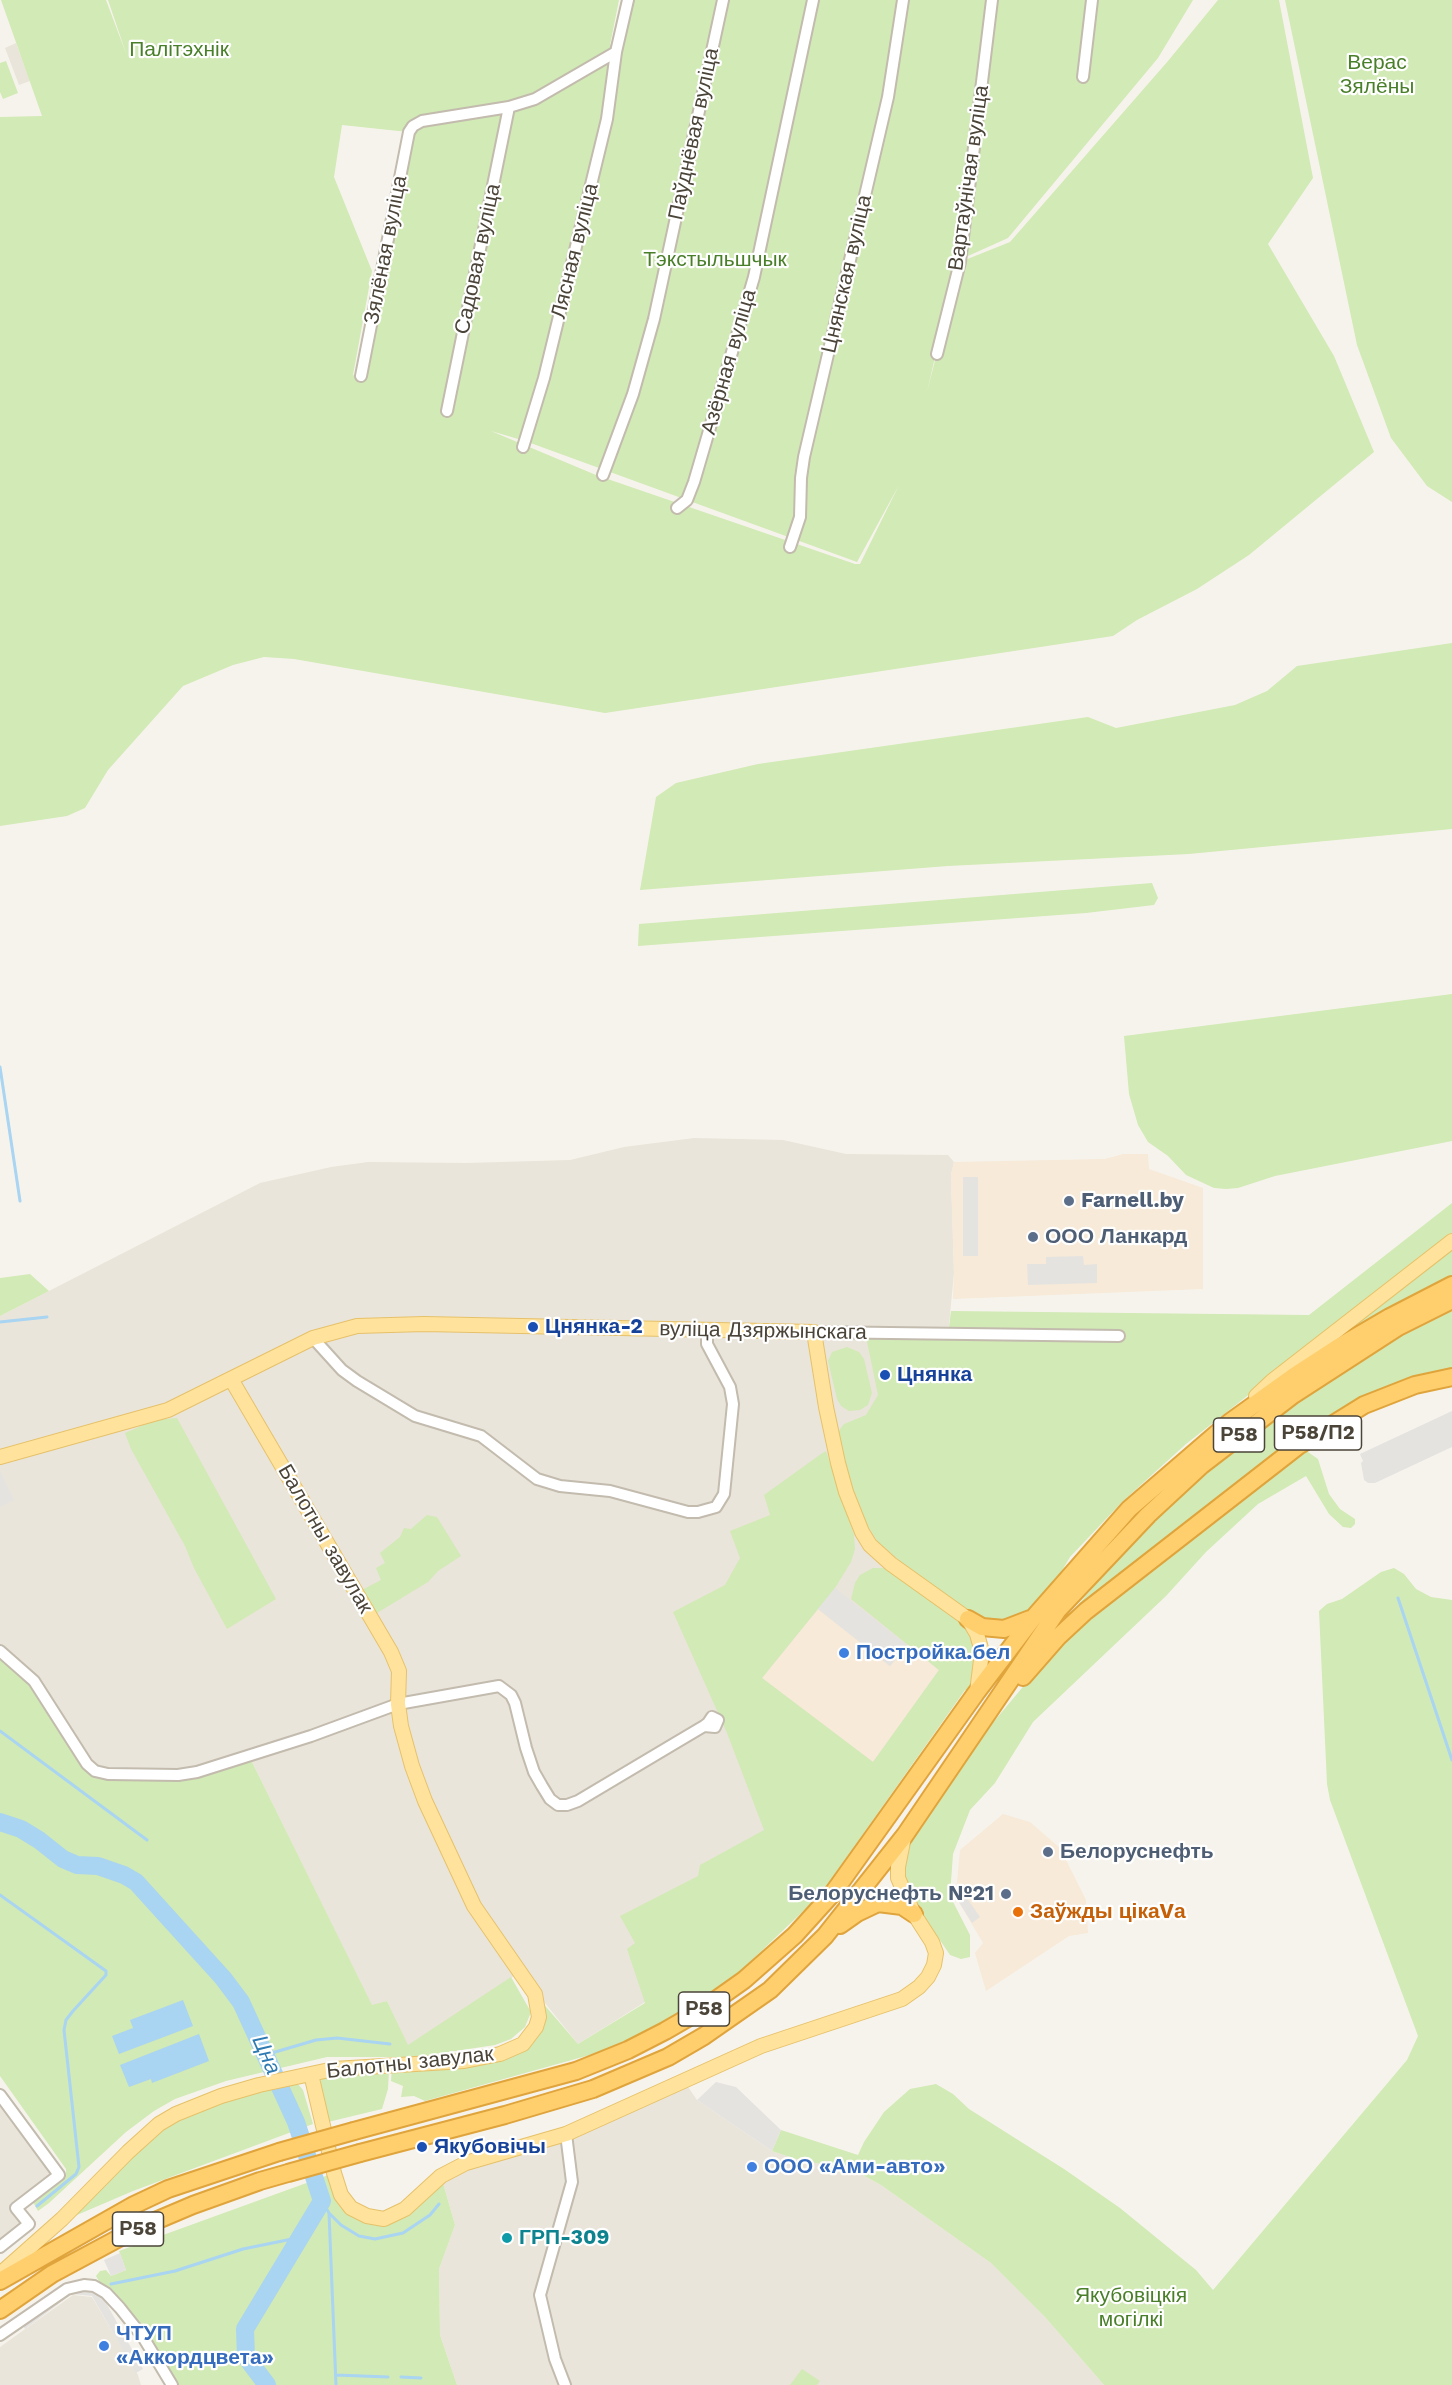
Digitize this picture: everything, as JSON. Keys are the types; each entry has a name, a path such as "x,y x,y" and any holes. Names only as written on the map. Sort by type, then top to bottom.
{"highway":[{"name":"Р58","path":"0,2281 134,2205 168,2189 279,2152 576,2071 628,2050 703,2009 744,1980 795,1935 833,1893 976,1693 1034,1617 1130,1509 1230,1422 1337,1348 1452,1285"},
{"name":"Р58","path":"0,2310 52,2274 134,2230 204,2201 260,2181 506,2115 593,2089 668,2057 704,2036 770,1990 825,1936 905,1835 1058,1610 1148,1515 1202,1465 1293,1395 1398,1327 1452,1300"},
{"name":"Р58/П2","path":"949,1769 1058,1637 1086,1611 1270,1467 1333,1423 1364,1405 1415,1385 1452,1377"},
{"path":"968,1619 982,1627 1004,1629 1034,1617"},
{"path":"825,1936 857,1913 878,1903 902,1906 914,1914"}],"main road":[{"path":"1230,1422 1272,1381 1452,1241"},
{"name":"вуліца Дзяржынскага","path":"0,1457 168,1410 313,1338 357,1326 379,1324 814,1332"},
{"path":"814,1332 838,1463 846,1492 862,1532 870,1545 891,1564 968,1619 977,1634 982,1652 976,1693"},
{"name":"Балотны завулак","path":"0,2274 62,2218 159,2124 196,2105 291,2077 348,2067 464,2061 500,2054 523,2044 536,2027 539,2017 535,1994 474,1906 433,1819 412,1766 398,1704 399,1671 391,1652 231,1379"},
{"path":"311,2074 341,2195 351,2208 367,2216 384,2219 405,2210 441,2176 466,2163 566,2134 761,2046 902,1999 919,1987 928,1977 934,1965 936,1953 932,1942 914,1914 898,1878 905,1835"}],"street":[{"name":"Лясная вуліца","path":"523,447 544,378 605,129 616,52 628,0"},
{"name":"Паўднёвая вуліца","path":"603,475 633,394 654,319 723,0"},
{"name":"Азёрная вуліца","path":"677,508 687,500 694,482 754,277 813,0"},
{"name":"Цнянская вуліца","path":"790,547 801,517 801,478 804,457 888,96 903,0"},
{"name":"Вартаўнічая вуліца","path":"937,354 960,262 992,0"},
{"path":"1083,77 1092,0"},
{"path":"509,107 535,99 616,52"},
{"name":"Зялёная вуліца","path":"361,376 409,132 413,126 422,121 509,107"},
{"name":"Садовая вуліца","path":"447,411 509,107"},
{"path":"313,1338 342,1370 357,1381 415,1416 481,1436 537,1479 560,1486 610,1491 688,1512 698,1512 716,1507 724,1494 733,1404 730,1387 707,1344 707,1329"},
{"name":"вуліца Дзяржынскага","path":"814,1332 1119,1336"},
{"path":"0,1651 34,1681 87,1764 95,1770 108,1774 178,1775 197,1772 311,1736 398,1704 499,1686 511,1695 515,1703 534,1772 550,1799 558,1805 567,1805 578,1801 704,1726"},
{"path":"0,2095 59,2175 16,2208 29,2224 0,2247"},
{"path":"565,2385 555,2359 540,2295 572,2182 566,2134"},
{"path":"0,2335 67,2289 84,2285 94,2286 106,2293 143,2337 172,2385"}],"shaded area":[{"path":"16,43 30,81 19,85 5,48"},
{"path":"694,1138 783,1140 846,1154 948,1155 954,1162 951,1175 954,1273 948,1335 970,1619 919,1716 645,2002 578,2044 520,1972 408,2046 387,2001 372,2006 249,1756 197,1772 95,1771 0,1651 0,1316 260,1183 331,1167 368,1162 467,1163 570,1160 624,1147"},
{"path":"1123,1154 1148,1154 1149,1169 1203,1188 1203,1289 953,1299 951,1175 954,1162 1105,1159"},
{"path":"963,1177 978,1177 978,1256 963,1256"},
{"path":"1083,1256 1084,1265 1097,1264 1097,1283 1028,1285 1027,1264 1046,1264 1046,1257"},
{"path":"1452,1411 1452,1447 1375,1483 1368,1483 1364,1480 1361,1463 1363,1461 1360,1454"},
{"path":"0,1471 14,1500 0,1507"},
{"path":"835,1588 907,1645 890,1666 818,1609"},
{"path":"818,1609 890,1666 907,1645 939,1670 873,1762 762,1678"},
{"path":"1003,1814 1030,1822 1060,1848 1086,1900 1088,1933 1069,1936 986,1991 975,1953 983,1943 957,1899 960,1850"},
{"path":"964,1894 980,1917 972,1923 957,1899"},
{"path":"684,2081 697,2100 772,2151 796,2159 855,2171 881,2185 991,2263 1045,2317 1104,2385 457,2385 440,2335 439,2269 455,2225 441,2176 566,2134"},
{"path":"716,2082 736,2087 781,2130 772,2151 697,2100"},
{"path":"0,2102 53,2174 9,2207 22,2223 0,2241"},
{"path":"120,2253 126,2270 111,2276 104,2260"},
{"path":"71,2291 100,2292 143,2369 136,2373 92,2296 72,2294 25,2329 21,2323"},
{"path":"73,2295 92,2297 138,2375 141,2385 0,2385 0,2347"}],"green space":[{"path":"1,0 106,0 127,56 108,0 619,0 610,45 626,0 1193,0 1158,58 1008,238 957,261 927,392 960,262 1010,242 1168,61 1218,0 1279,0 1313,178 1268,244 1334,356 1374,452 1249,555 1197,589 1137,620 1113,636 605,713 294,659 264,657 233,665 183,686 108,770 85,808 67,816 0,826 0,117 42,116","holes":["342,125 408,132 358,377 353,375 372,271 334,177","491,431 525,441 857,562 899,485 860,564 855,564 596,475"]},
{"name":"Верас Зялёны","path":"1285,0 1452,0 1452,502 1427,486 1391,438 1357,345"},
{"path":"6,61 18,93 3,99 0,92 0,63"},
{"path":"1452,643 1452,829 1189,854 948,866 640,890 656,797 676,783 758,764 1088,717 1116,728 1235,705 1267,691 1297,666"},
{"path":"1152,883 1158,898 1154,905 1086,913 638,946 639,924"},
{"path":"1452,994 1452,1141 1275,1176 1238,1188 1226,1189 1214,1188 1186,1175 1168,1156 1148,1142 1138,1125 1129,1094 1124,1036"},
{"path":"1452,1203 1452,1235 1186,1444 1122,1502 1070,1557 1034,1617 977,1634 976,1693 965,1690 819,1896 731,1980 682,2015 641,2036 604,2051 425,2101 414,2096 401,2097 403,2086 391,2081 392,2066 479,2059 530,2036 535,1994 578,2044 645,2003 627,1949 635,1943 620,1916 698,1876 700,1865 764,1830 727,1733 673,1612 725,1585 740,1558 730,1531 770,1515 764,1495 826,1451 854,1535 855,1549 851,1562 835,1588 762,1678 873,1762 939,1670 851,1599 855,1583 860,1575 873,1568 884,1568 964,1616 878,1542 857,1509 837,1437 844,1424 866,1415 878,1395 865,1332 948,1335 951,1311 1309,1315"},
{"path":"1452,1248 1452,1276 1416,1293 1335,1340"},
{"path":"30,1274 49,1291 0,1316 0,1278"},
{"path":"1452,1311 1452,1370 1406,1379 1352,1402 1279,1449 1176,1530 1142,1561 1066,1619 1130,1544 1197,1476 1287,1406 1364,1354"},
{"path":"847,1347 859,1352 864,1359 872,1393 868,1405 860,1410 849,1411 841,1406 837,1399 828,1361 832,1352"},
{"path":"177,1418 276,1599 227,1629 194,1568 185,1546 131,1449 125,1433 155,1420"},
{"path":"1301,1452 1308,1452 1318,1459 1329,1494 1340,1509 1355,1519 1355,1524 1351,1528 1343,1527 1329,1514 1306,1476 1258,1504 1206,1552 1166,1596 1033,1722 995,1783 970,1810 953,1854 950,1896 970,1935 970,1957 961,1959 950,1955 908,1893 903,1878 906,1843 981,1737 1052,1652 1095,1614"},
{"path":"427,1515 437,1517 461,1556 438,1571 428,1582 377,1613 372,1613 360,1591 381,1580 376,1568 385,1563 380,1553 400,1537 404,1528 411,1529"},
{"name":"Якубовіцкія могілкі","path":"1394,1568 1404,1574 1416,1589 1431,1597 1452,1600 1452,2385 1104,2385 1045,2317 991,2263 881,2185 855,2171 796,2159 772,2151 781,2130 858,2155 884,2112 910,2089 936,2084 953,2094 969,2109 1064,2169 1120,2208 1196,2270 1213,2290 1407,2060 1418,2036 1330,1800 1327,1784 1319,1611 1327,1604 1342,1599 1381,1572"},
{"path":"0,1651 34,1681 95,1771 178,1775 249,1756 372,2005 387,2001 408,2045 511,1977 531,2012 525,2027 511,2039 495,2045 415,2057 327,2057 226,2081 175,2099 126,2132 38,2211 33,2202 66,2175 66,2169 0,2076"},
{"path":"389,2070 388,2089 382,2109 328,2122 319,2084 323,2077 331,2073"},
{"path":"296,2082 303,2090 313,2124 133,2191 70,2218 153,2136 180,2119 233,2099"},
{"path":"334,2173 341,2195 384,2219 441,2176 455,2225 439,2269 440,2335 457,2385 172,2385 96,2276 100,2271 106,2270 111,2276 126,2270 119,2251"},
{"path":"802,2369 820,2381 817,2385 790,2385"}],"water":[{"path":"183,2000 193,2026 119,2054 112,2036 133,2028 130,2020"},
{"path":"199,2034 209,2061 152,2083 151,2079 129,2087 120,2065"}],"waterway":[{"path":"0,1067 20,1201"},
{"path":"0,1322 47,1317"},
{"path":"1398,1598 1452,1760"},
{"path":"0,1731 147,1840"},
{"name":"Цна","path":"0,1822 21,1829 63,1859 77,1865 98,1866 136,1882 223,1978 241,2002 296,2122 322,2201 245,2329 246,2357 267,2385"},
{"path":"0,1895 106,1971 106,1975 66,2020 64,2030 79,2167 76,2174 37,2206"},
{"path":"265,2055 316,2040 337,2038 390,2044"},
{"path":"322,2201 329,2213 336,2385"},
{"path":"329,2213 341,2225 359,2236 375,2239 403,2233 430,2215 439,2204"},
{"path":"111,2284 175,2271 243,2249 302,2237"},
{"path":"336,2375 388,2377"},
{"path":"401,2377 421,2378"}],"place":[{"name":"Farnell.by","path":"1069,1201"},
{"name":"ООО Ланкард","path":"1033,1237"},
{"name":"Цнянка-2","path":"533,1327"},
{"name":"Цнянка","path":"885,1375"},
{"name":"Постройка.бел","path":"844,1653"},
{"name":"Белоруснефть","path":"1048,1852"},
{"name":"Белоруснефть №21","path":"1006,1894"},
{"name":"Заўжды цікаVа","path":"1018,1912"},
{"name":"Якубовічы","path":"422,2147"},
{"name":"ООО «Ами-авто»","path":"752,2167"},
{"name":"ГРП-309","path":"507,2238"},
{"name":"ЧТУП «Аккордцвета»","path":"104,2346"}],"park label":[{"name":"Палітэхнік","path":"179,50"},
{"name":"Тэкстыльшчык","path":"715,260"}]}
